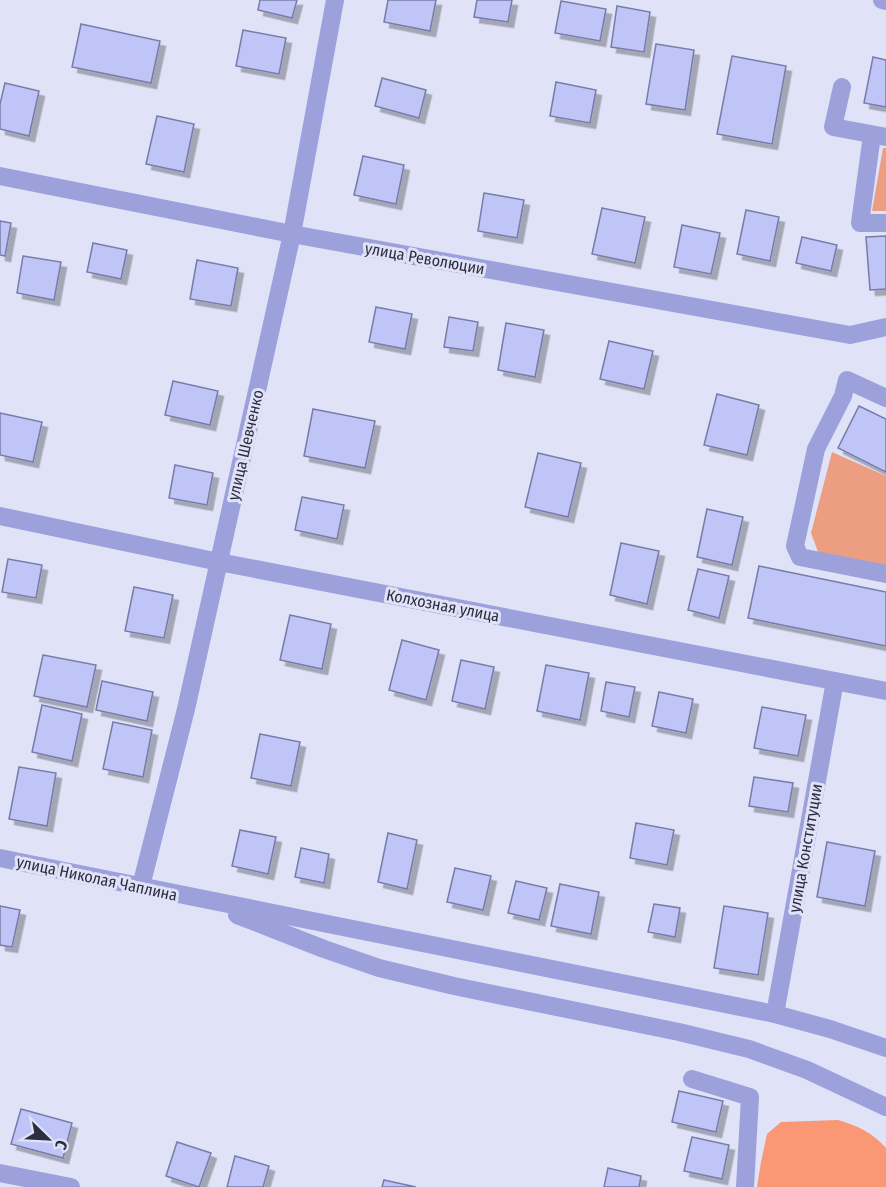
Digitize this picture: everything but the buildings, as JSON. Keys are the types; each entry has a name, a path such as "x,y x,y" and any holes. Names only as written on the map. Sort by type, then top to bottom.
{"street":[{"name":"улица Шевченко","path":"141,886 186,709 292,234 335,0"},
{"path":"842,87 833,127 879,136 860,223 886,223"},
{"name":"улица Революции","path":"0,176 292,234 850,335 886,327"},
{"path":"886,398 847,380 843,396 816,449 795,546 800,557 886,574"},
{"name":"Колхозная улица","path":"0,516 219,562 886,692"},
{"name":"улица Конституции","path":"775,1014 835,681"},
{"name":"улица Николая Чаплина","path":"0,858 194,898"},
{"path":"194,898 775,1014 886,1048"},
{"path":"194,898 379,968 749,1049 807,1070 886,1107"},
{"path":"692,1079 750,1097 745,1187"},
{"path":"0,1173 71,1187"}],"shaded area":[{"path":"883,148 886,148 886,211 872,211"},
{"path":"832,452 886,476 886,567 818,552 811,533"},
{"path":"838,1120 864,1130 886,1148 886,1187 757,1187 767,1134 781,1122"}]}
